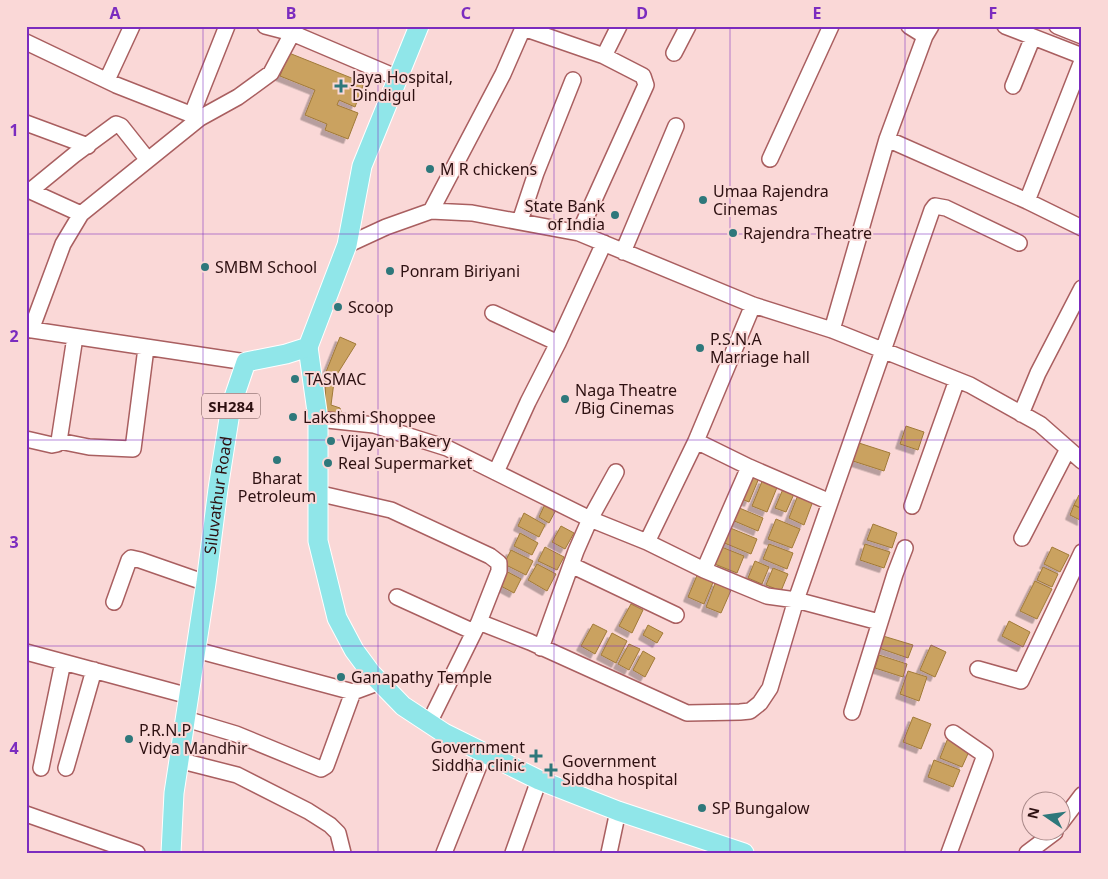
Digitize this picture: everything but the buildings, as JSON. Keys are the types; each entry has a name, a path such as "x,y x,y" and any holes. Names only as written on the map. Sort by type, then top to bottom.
{"main road":[{"path":"419,26 362,166 347,244 308,347 318,419 318,541 337,618 354,650 402,706 444,733 539,780 618,811 744,853"},
{"path":"246,362 286,354 308,347"},
{"name":"Siluvathur Road","path":"171,853 174,793 178,760 186,719 218,489 231,406 246,362"}],"street":[{"path":"106,80 132,26"},
{"path":"196,116 227,26"},
{"path":"265,26 294,30 398,78"},
{"path":"604,56 619,26"},
{"path":"674,53 688,26"},
{"path":"770,160 831,26"},
{"path":"832,330 887,139 928,31 909,26"},
{"path":"1005,26 1082,56"},
{"path":"1057,26 1082,36"},
{"path":"431,211 503,74 524,27 604,56 643,76 645,80 646,86 579,233"},
{"path":"246,362 29,329 63,244 81,214 148,160 196,116 238,97 272,73 294,30"},
{"path":"1013,86 1033,37"},
{"path":"26,42 106,80 196,116"},
{"path":"1027,201 1082,61"},
{"path":"520,221 536,173 573,80"},
{"path":"26,123 88,146"},
{"path":"81,214 28,190 116,124 121,126 148,160"},
{"path":"623,252 676,126"},
{"path":"887,139 1027,201 1082,228"},
{"path":"397,598 541,648 687,713 750,711 760,703 770,688 796,600 932,210 935,206 946,208 1019,243"},
{"path":"347,244 431,211 472,213 579,233 753,305 832,330 970,385 1040,424 1078,456 1022,538"},
{"path":"496,472 604,243"},
{"path":"1021,414 1038,373 1082,288"},
{"path":"647,542 696,441 753,305"},
{"path":"493,313 558,342"},
{"path":"26,439 52,445 57,444 59,441 75,337"},
{"path":"59,441 89,447 133,449 146,348"},
{"path":"912,506 957,380"},
{"path":"318,419 374,425 447,448 590,519 647,542 704,570 767,596 796,600 879,622"},
{"path":"696,441 749,468 830,502"},
{"path":"704,570 749,468"},
{"path":"541,648 590,519 616,472"},
{"path":"317,493 390,510 490,556 499,563 499,570 477,627 429,723"},
{"path":"852,712 879,622 905,548"},
{"path":"978,669 1021,681 1082,552"},
{"path":"114,602 131,558 206,583"},
{"path":"571,565 676,615"},
{"path":"196,650 354,692 380,682"},
{"path":"26,652 189,696"},
{"path":"41,768 63,662"},
{"path":"66,768 94,670"},
{"path":"186,719 236,734 321,769 326,766 354,692"},
{"path":"949,853 985,755 953,734"},
{"path":"444,853 484,753"},
{"path":"178,760 236,775 308,811 338,832 343,853"},
{"path":"513,853 539,780"},
{"path":"1070,811 1082,795"},
{"path":"609,853 618,811"},
{"path":"26,814 137,853"},
{"path":"1027,853 1042,842"}],"place":[{"name":"Jaya Hospital, Dindigul","path":"341,86"},
{"name":"M R chickens","path":"430,169"},
{"name":"Umaa Rajendra Cinemas","path":"703,200"},
{"name":"State Bank of India","path":"615,215"},
{"name":"Rajendra Theatre","path":"733,233"},
{"name":"SMBM School","path":"205,267"},
{"name":"Ponram Biriyani","path":"390,271"},
{"name":"Scoop","path":"338,307"},
{"name":"P.S.N.A Marriage hall","path":"700,348"},
{"name":"TASMAC","path":"295,379"},
{"name":"Naga Theatre /Big Cinemas","path":"565,399"},
{"name":"Lakshmi Shoppee","path":"293,417"},
{"name":"Vijayan Bakery","path":"331,441"},
{"name":"Bharat Petroleum","path":"277,460"},
{"name":"Real Supermarket","path":"328,463"},
{"name":"Ganapathy Temple","path":"341,677"},
{"name":"P.R.N.P Vidya Mandhir","path":"129,739"},
{"name":"Government Siddha clinic","path":"536,756"},
{"name":"Government Siddha hospital","path":"551,770"},
{"name":"SP Bungalow","path":"702,808"}]}
